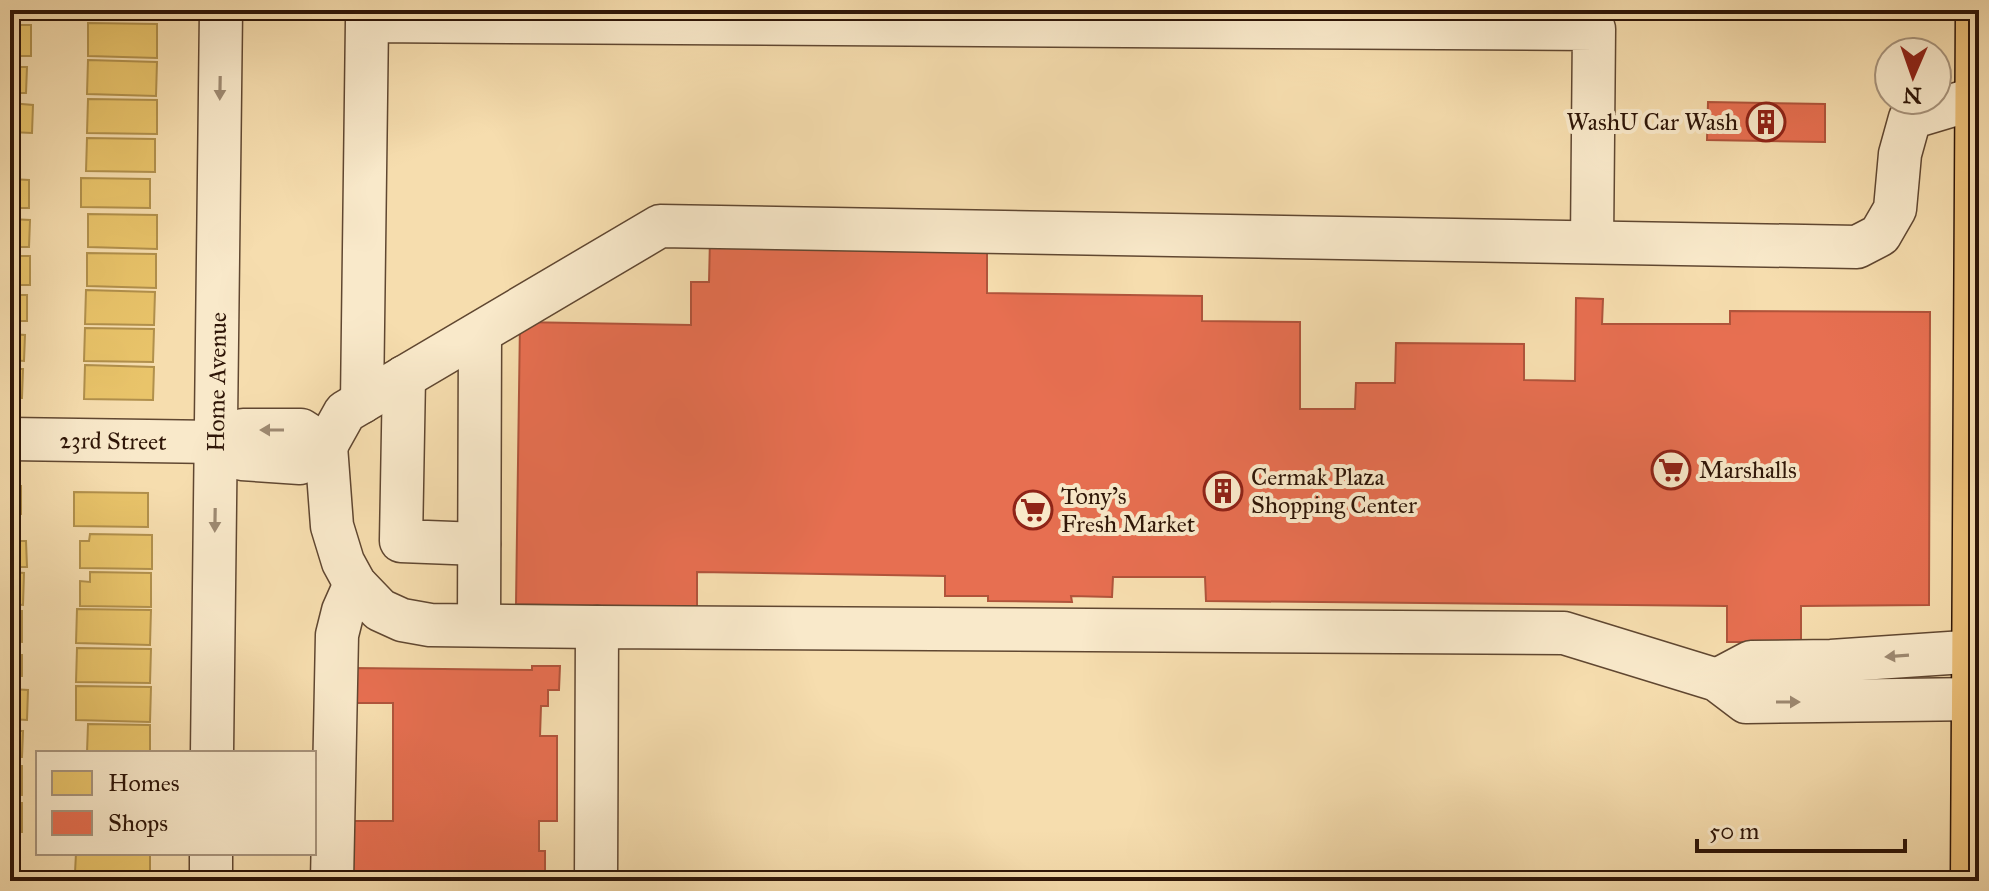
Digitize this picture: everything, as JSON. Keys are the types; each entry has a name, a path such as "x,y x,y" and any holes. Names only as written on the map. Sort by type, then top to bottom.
{"main road":[{"path":"1973,881 1977,699 1978,10"}],"street":[{"name":"Home Avenue","path":"212,751 221,10"},
{"path":"362,402 367,21 1594,29 1592,242"},
{"path":"216,442 242,459 300,463 326,446 345,412 660,226 1857,247 1880,235 1895,209 1900,154 1910,118 1978,80"},
{"path":"479,625 480,333"},
{"path":"404,377 401,541 479,544"},
{"name":"23rd Street","path":"10,439 216,442"},
{"path":"326,446 332,526 343,562 355,584 380,610 402,620 430,625 1564,633 1717,680 1746,702 1977,699"},
{"path":"332,881 337,635 355,584"},
{"path":"596,881 597,627"},
{"path":"1717,680 1751,662 1831,661 1977,651"},
{"path":"211,855 211,881"}],"building: Homes":[{"path":"85,10 154,10 154,20 85,19"},
{"path":"88,23 157,24 157,58 88,56"},
{"path":"10,25 31,25 31,56 10,56"},
{"path":"88,60 157,62 156,96 87,94"},
{"path":"10,67 27,67 26,93 10,93"},
{"path":"88,99 157,100 157,134 87,133"},
{"path":"10,103 33,105 32,133 10,132"},
{"path":"87,138 155,139 155,172 86,171"},
{"path":"81,178 150,179 150,208 81,207"},
{"path":"10,179 29,180 29,208 10,208"},
{"path":"88,214 157,215 157,249 88,247"},
{"path":"10,219 30,220 29,247 10,247"},
{"path":"87,253 156,254 156,288 87,286"},
{"path":"10,256 30,256 30,285 10,285"},
{"path":"86,290 155,292 154,325 85,324"},
{"path":"10,295 27,295 27,321 10,321"},
{"path":"85,328 154,329 153,362 84,361"},
{"path":"10,334 25,335 24,361 10,360"},
{"path":"85,365 154,367 153,400 84,399"},
{"path":"10,369 23,369 22,398 10,398"},
{"path":"10,486 21,486 21,514 10,515"},
{"path":"74,492 148,493 148,527 74,526"},
{"path":"90,534 152,535 152,569 80,568 80,541 89,541"},
{"path":"10,541 26,541 27,567 10,567"},
{"path":"10,572 24,573 23,605 10,604"},
{"path":"90,572 151,573 151,607 80,606 80,581 90,582"},
{"path":"77,609 151,610 150,645 76,643"},
{"path":"10,611 22,611 22,642 10,641"},
{"path":"77,648 151,649 150,683 76,682"},
{"path":"10,655 22,655 22,676 10,676"},
{"path":"76,686 151,687 150,722 76,720"},
{"path":"10,689 28,690 27,720 10,719"},
{"path":"88,724 150,725 150,751 87,751"},
{"path":"10,731 23,731 22,757 10,757"},
{"path":"10,766 22,766 22,795 10,795"},
{"path":"10,803 22,803 22,832 10,832"},
{"path":"10,843 20,844 20,872 10,872"},
{"path":"76,855 150,855 150,874 75,873"},
{"path":"75,876 149,878 149,881 75,881"}],"building: Shops":[{"name":"WashU Car Wash","path":"1708,102 1825,104 1825,142 1707,140"},
{"name":"Cermak Plaza Shopping Center","path":"710,239 987,242 987,293 1202,296 1202,321 1300,322 1300,409 1355,409 1356,383 1395,383 1396,343 1524,344 1524,380 1575,381 1576,298 1603,299 1602,324 1730,324 1730,311 1930,312 1929,605 1801,606 1801,642 1727,642 1727,606 1206,601 1205,577 1113,577 1112,597 1071,596 1072,602 988,601 988,596 945,596 945,576 697,572 697,607 516,604 520,322 691,325 691,282 709,282"},
{"path":"532,666 560,666 559,690 548,690 548,706 541,706 540,736 557,736 557,821 539,821 539,851 545,851 545,881 350,881 351,821 393,821 393,703 354,703 354,668 532,670"}],"place":[{"name":"WashU Car Wash","path":"1766,122"},
{"name":"Marshalls","path":"1671,470"},
{"name":"Cermak Plaza Shopping Center","path":"1223,491"},
{"name":"Tony's Fresh Market","path":"1033,510"}]}
